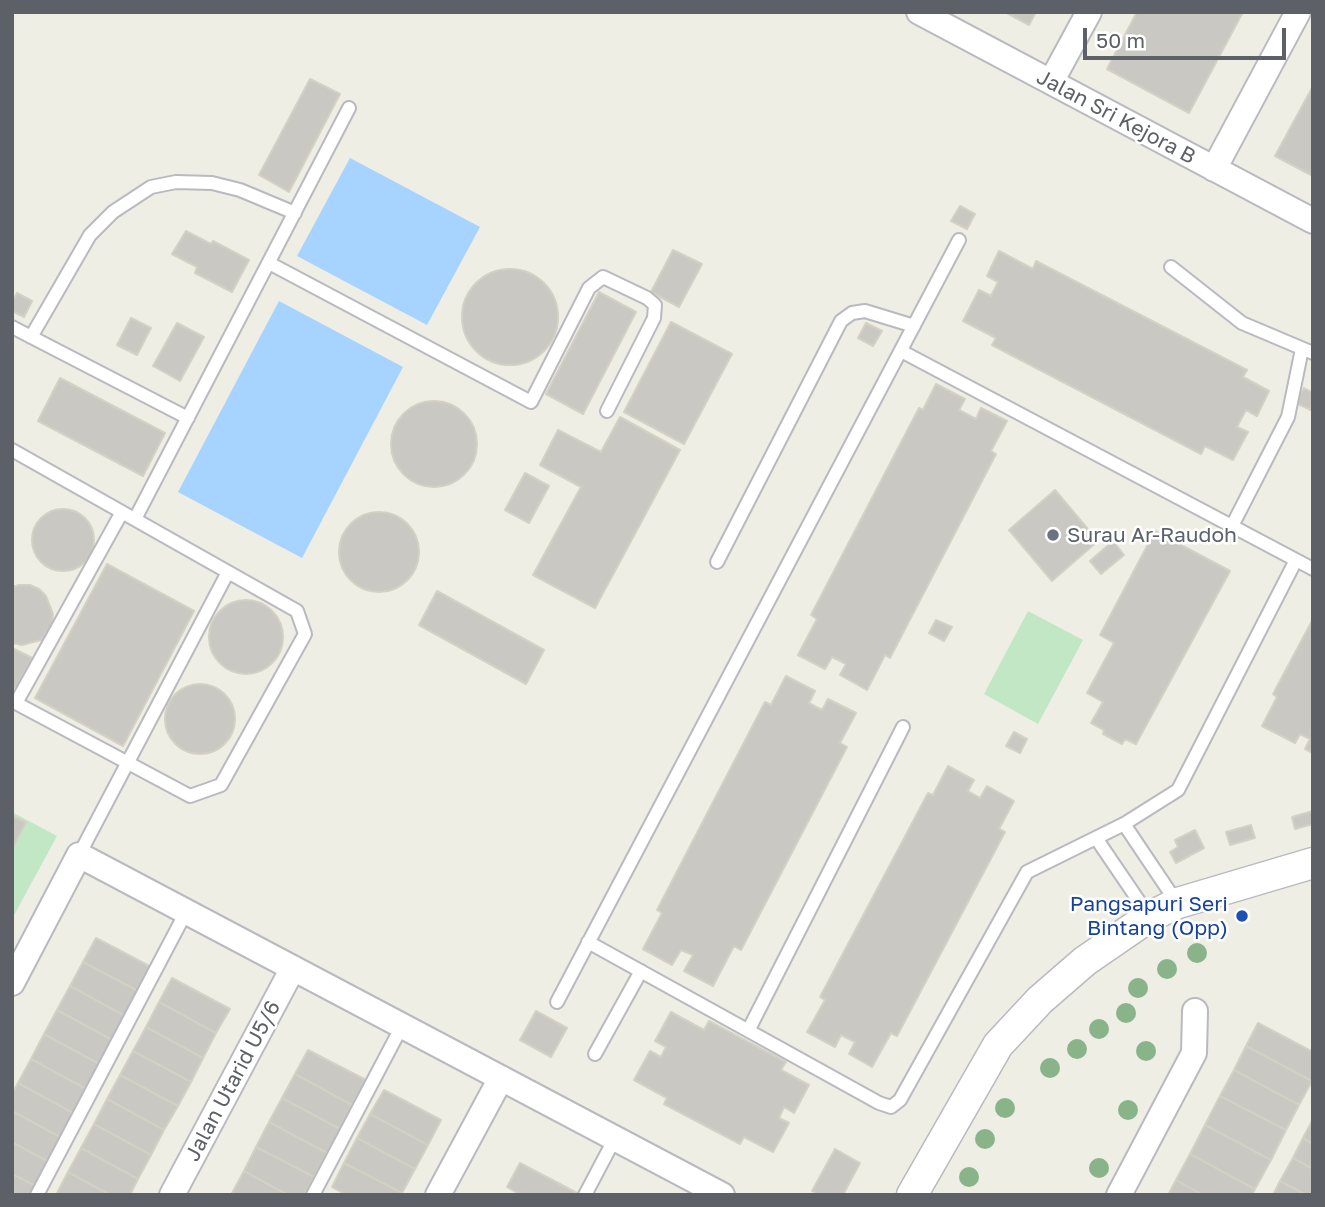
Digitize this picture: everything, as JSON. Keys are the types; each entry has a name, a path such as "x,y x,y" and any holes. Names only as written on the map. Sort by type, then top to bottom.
{"street":[{"name":"Jalan Sri Kejora B","path":"919,12 1313,221"},
{"path":"1051,82 1089,12"},
{"path":"1214,169 1298,12"},
{"path":"12,983 79,855 721,1194"},
{"path":"912,1195 998,1045 1040,1000 1085,961 1149,918 1178,903 1313,863"},
{"name":"Jalan Utarid U5/6","path":"172,1195 293,968"},
{"path":"1119,1195 1194,1053 1195,1010"},
{"path":"439,1195 501,1078"}],"lane":[{"path":"135,519 349,108"},
{"path":"32,337 90,235 113,212 152,187 176,182 212,183 240,190 295,213"},
{"path":"557,1002 959,240"},
{"path":"269,263 531,402 589,288 603,277 647,298 655,305 654,318 607,411"},
{"path":"1171,267 1242,323 1307,351 1288,417 1232,526"},
{"path":"717,562 841,321 852,313 865,311 914,326"},
{"path":"12,327 188,418"},
{"path":"901,351 1313,569"},
{"path":"12,450 298,611 305,634 220,785 190,796 14,702 122,512"},
{"path":"588,942 879,1103 891,1107 900,1100 1027,872 1124,824 1178,790 1296,560"},
{"path":"79,855 228,572"},
{"path":"749,1029 904,727"},
{"path":"1124,824 1178,903"},
{"path":"1096,838 1149,918"},
{"path":"37,1195 186,912"},
{"path":"595,1054 641,971"},
{"path":"313,1195 402,1026"},
{"path":"585,1195 615,1138"}],"green space":[{"path":"1028,611 1083,640 1038,724 984,694"},
{"path":"12,812 57,836 12,919"}],"water":[{"path":"350,158 480,227 427,325 297,256"},
{"path":"279,301 403,367 302,558 178,492"}],"building":[{"path":"1005,12 1036,12 1029,25"},
{"path":"1137,12 1243,12 1189,113 1107,69"},
{"path":"310,79 340,94 289,192 259,175"},
{"path":"1313,86 1313,176 1275,156"},
{"path":"960,206 975,214 967,229 951,221"},
{"path":"186,231 211,244 213,241 249,260 232,292 195,273 197,267 172,254"},
{"path":"673,250 702,264 679,307 651,292"},
{"path":"999,251 1033,269 1036,261 1247,370 1243,377 1269,391 1257,416 1246,410 1237,427 1248,432 1233,460 1205,446 1201,454 992,345 996,338 963,321 979,290 991,296 998,282 987,276"},
{"path":"510,269 528,273 544,283 554,299 558,317 554,335 544,351 528,361 510,365 492,361 476,351 466,335 462,317 466,299 476,283 492,273"},
{"path":"599,292 636,312 583,414 546,394"},
{"path":"17,293 32,301 24,317 12,311 12,302"},
{"path":"131,318 151,328 137,355 117,345"},
{"path":"671,322 732,354 684,444 624,412"},
{"path":"177,323 204,337 180,381 153,366"},
{"path":"866,323 882,331 873,346 858,338"},
{"path":"60,378 165,433 143,476 38,421"},
{"path":"936,384 965,399 959,410 976,419 981,408 1007,421 991,451 996,454 890,658 885,655 867,690 840,675 846,664 832,657 825,669 798,655 817,619 811,615 919,408 923,410"},
{"path":"1304,388 1313,393 1311,410 1296,403"},
{"path":"434,401 458,408 470,420 477,444 470,468 458,480 434,487 410,480 398,468 391,444 398,420 410,408"},
{"path":"620,417 680,450 595,608 533,575 581,487 540,465 558,430 601,452"},
{"path":"525,473 549,486 529,523 505,510"},
{"name":"Surau Ar-Raudoh","path":"1055,490 1098,541 1052,581 1009,530"},
{"path":"63,509 85,518 94,540 85,562 63,571 41,562 32,540 41,518"},
{"path":"379,512 394,515 407,524 416,537 419,552 416,567 407,580 394,589 379,592 364,589 351,580 342,567 339,552 342,537 351,524 364,515"},
{"path":"1155,531 1230,571 1136,744 1125,739 1122,744 1103,734 1104,730 1091,723 1103,702 1087,693 1114,643 1100,635"},
{"path":"1113,541 1124,555 1101,574 1090,561"},
{"path":"107,564 194,611 123,746 35,698"},
{"path":"30,585 39,589 46,596 53,614 52,624 41,640 22,645 12,643 12,587"},
{"path":"437,591 544,650 526,684 419,625"},
{"path":"246,600 260,603 272,611 280,623 283,637 280,651 272,663 260,671 246,674 232,671 220,663 212,651 209,637 212,623 220,611 232,603"},
{"path":"1313,619 1313,753 1305,749 1310,739 1300,734 1295,743 1262,726 1277,697 1273,694"},
{"path":"936,620 952,627 944,641 929,633"},
{"path":"12,648 32,658 16,688 12,686"},
{"path":"786,676 815,691 809,703 822,710 828,699 856,713 840,743 847,747 741,950 734,946 713,986 684,971 693,955 681,950 672,965 643,949 662,913 657,910 765,702 771,705"},
{"path":"200,684 225,694 235,719 225,744 200,754 175,744 165,719 175,694"},
{"path":"1014,732 1027,739 1020,753 1006,746"},
{"path":"948,766 974,780 968,791 980,798 987,786 1014,801 999,829 1005,832 897,1036 891,1033 872,1067 849,1054 855,1042 841,1035 835,1047 807,1032 825,1000 820,997 928,793 933,795"},
{"path":"1313,811 1313,824 1295,829 1292,817"},
{"path":"12,816 26,822 12,849"},
{"path":"1251,825 1255,838 1230,845 1226,832"},
{"path":"1195,830 1204,848 1176,863 1170,852 1178,847 1175,840"},
{"path":"96,938 153,968 140,992 83,962"},
{"path":"83,962 140,992 127,1017 70,986"},
{"path":"172,978 230,1009 216,1033 159,1002"},
{"path":"70,986 127,1017 114,1041 57,1010"},
{"path":"159,1002 216,1033 203,1058 146,1027"},
{"path":"57,1010 114,1041 101,1065 44,1034"},
{"path":"536,1011 567,1028 551,1057 520,1040"},
{"path":"671,1012 704,1030 709,1021 786,1062 781,1070 809,1085 794,1113 784,1107 779,1118 789,1123 773,1152 744,1137 740,1144 664,1104 667,1098 634,1080 650,1051 661,1057 666,1047 655,1041"},
{"path":"1258,1023 1313,1052 1312,1081 1246,1046"},
{"path":"146,1027 203,1058 191,1082 133,1051"},
{"path":"44,1034 101,1065 88,1090 31,1059"},
{"path":"1246,1046 1312,1081 1299,1105 1234,1070"},
{"path":"308,1050 366,1080 352,1105 295,1074"},
{"path":"133,1051 191,1082 178,1106 120,1075"},
{"path":"31,1059 88,1090 75,1114 18,1083"},
{"path":"1234,1070 1299,1105 1286,1130 1220,1096"},
{"path":"295,1074 352,1105 340,1129 282,1098"},
{"path":"120,1075 178,1106 164,1130 107,1099"},
{"path":"18,1083 75,1114 62,1138 12,1111 12,1094"},
{"path":"384,1090 441,1120 428,1145 370,1114"},
{"path":"1220,1096 1286,1130 1271,1160 1205,1125"},
{"path":"282,1098 340,1129 327,1153 269,1122"},
{"path":"107,1099 164,1130 151,1155 94,1124"},
{"path":"12,1111 62,1138 49,1162 12,1142"},
{"path":"370,1114 428,1145 415,1169 357,1138"},
{"path":"1313,1119 1313,1144 1303,1138"},
{"path":"269,1122 327,1153 314,1177 256,1147"},
{"path":"94,1124 151,1155 138,1179 81,1148"},
{"path":"1205,1125 1271,1160 1255,1189 1190,1154"},
{"path":"357,1138 415,1169 402,1193 344,1163"},
{"path":"1303,1138 1313,1144 1313,1169 1293,1158"},
{"path":"12,1142 49,1162 36,1186 12,1174"},
{"path":"256,1147 314,1177 304,1195 288,1195 244,1171"},
{"path":"81,1148 138,1179 130,1195 110,1195 68,1172"},
{"path":"835,1149 860,1163 843,1195 819,1195 812,1191"},
{"path":"1190,1154 1255,1189 1252,1195 1203,1195 1176,1180"},
{"path":"1293,1158 1313,1169 1313,1195 1306,1195 1280,1181"},
{"path":"344,1163 402,1193 401,1195 346,1195 332,1187"},
{"path":"520,1163 577,1195 521,1195 507,1187"},
{"path":"244,1171 288,1195 231,1195"},
{"path":"68,1172 110,1195 56,1195"},
{"path":"12,1174 36,1186 32,1195 12,1195"},
{"path":"1176,1180 1203,1195 1168,1195"},
{"path":"1280,1181 1306,1195 1273,1195"}],"place":[{"name":"Surau Ar-Raudoh","path":"1053,535"},
{"name":"Pangsapuri Seri Bintang (Opp)","path":"1242,916"}]}
